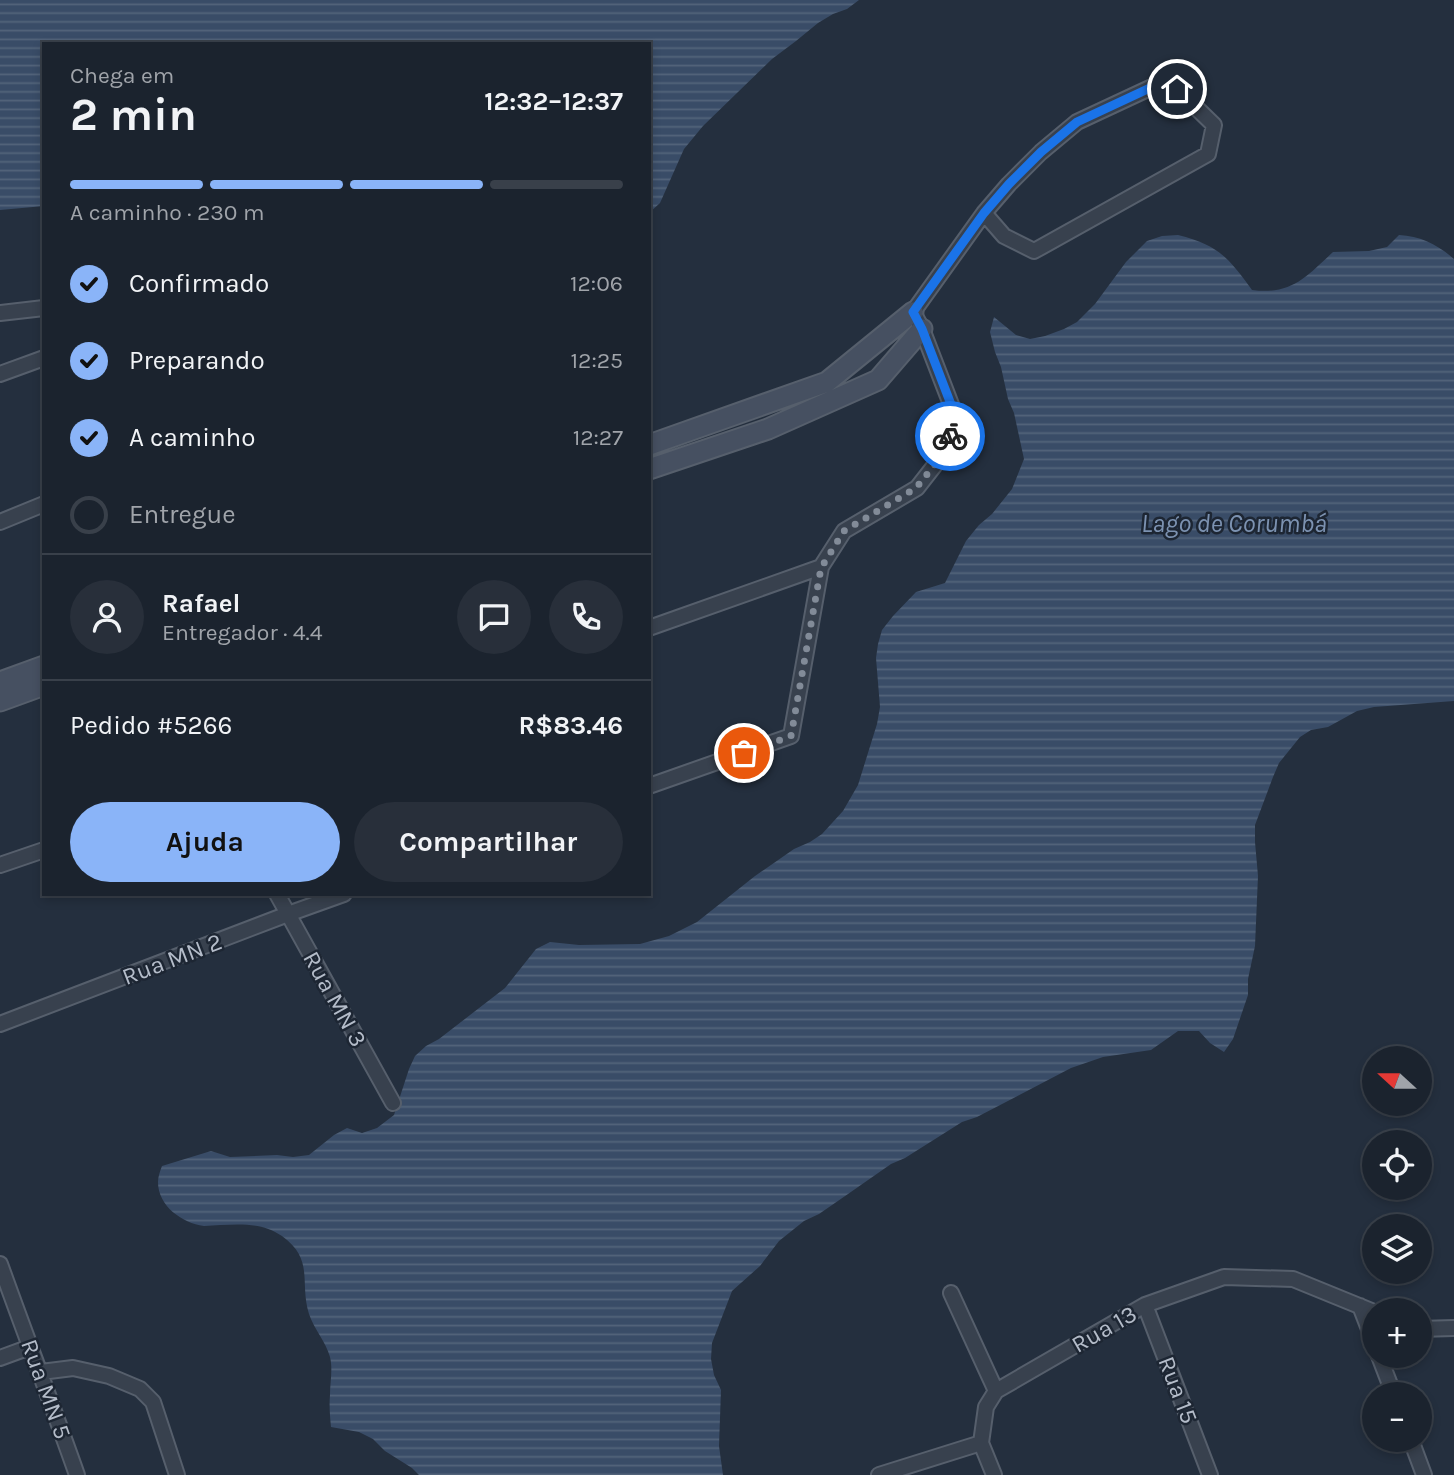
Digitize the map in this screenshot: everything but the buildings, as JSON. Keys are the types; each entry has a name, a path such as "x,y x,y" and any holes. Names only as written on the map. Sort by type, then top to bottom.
{"street":[{"path":"651,468 768,429 878,380 984,213 1041,152 1077,122 1152,87 1177,89 1214,125 1208,154 1034,251 1004,236 984,213"},
{"path":"0,313 42,308"},
{"path":"651,444 827,382 917,320"},
{"path":"651,785 791,736 821,568 844,531 916,488 949,447 952,407 917,320"},
{"path":"0,374 42,359"},
{"path":"0,522 42,506"},
{"path":"651,627 821,568"},
{"path":"0,682 42,667"},
{"path":"0,701 42,686"},
{"path":"0,865 42,851"},
{"name":"Rua MN 3","path":"278,896 393,1103"},
{"name":"Rua MN 2","path":"0,1024 338,896"},
{"name":"Rua MN 5","path":"0,1264 77,1475"},
{"name":"Rua 13","path":"996,1391 1145,1305 1224,1277 1293,1279 1362,1307"},
{"path":"951,1293 996,1391 986,1407 981,1444 995,1475"},
{"name":"Rua 15","path":"1145,1305 1210,1475"},
{"path":"1432,1329 1454,1328"},
{"path":"0,1359 30,1348"},
{"path":"41,1372 73,1368 109,1376 140,1389 153,1402 177,1475"},
{"path":"879,1475 981,1444"},
{"path":"1415,1452 1424,1475"}],"water":[{"path":"0,0 859,0 818,23 772,59 703,126 684,149 660,203 651,211 651,42 42,42 42,206 0,210"},
{"name":"Lago de Corumbá","path":"1178,235 1213,248 1229,261 1252,290 1278,290 1288,287 1306,276 1333,252 1369,251 1387,247 1399,235 1429,242 1454,259 1454,701 1374,707 1357,711 1328,727 1311,730 1300,737 1279,763 1255,825 1258,876 1255,946 1248,979 1248,995 1233,1039 1224,1052 1210,1043 1199,1031 1178,1031 1151,1050 1103,1057 1071,1068 977,1117 962,1122 891,1164 819,1214 804,1221 779,1241 760,1266 732,1291 712,1343 714,1375 721,1390 719,1446 723,1475 419,1475 373,1439 359,1432 331,1427 331,1362 326,1346 309,1314 299,1254 282,1236 268,1229 245,1225 204,1226 180,1217 167,1206 159,1191 158,1180 162,1166 211,1151 230,1157 309,1155 347,1128 362,1133 377,1128 394,1115 415,1056 505,988 536,949 550,942 579,945 640,944 669,936 697,922 755,876 794,849 822,834 843,811 858,785 877,724 880,707 876,658 882,630 916,592 945,583 966,541 1012,489 1024,459 1014,413 990,332 994,317 1016,335 1030,339 1064,329 1077,322 1095,304 1126,262 1147,241"}],"way so far":[{"path":"744,753 791,736 821,568 844,531 916,488 949,447 950,436"}],"route":[{"path":"950,436 952,407 913,312 984,213 1041,152 1077,122 1152,87 1177,89"}]}
